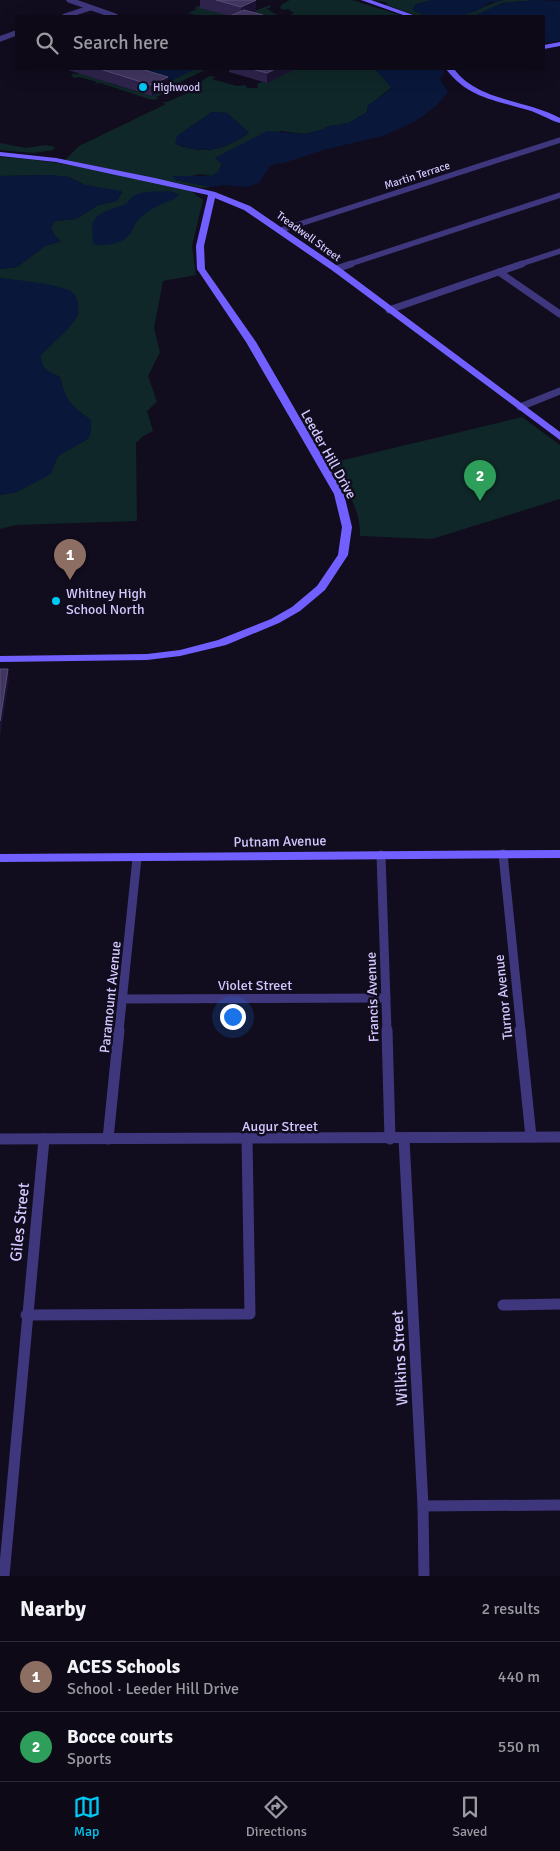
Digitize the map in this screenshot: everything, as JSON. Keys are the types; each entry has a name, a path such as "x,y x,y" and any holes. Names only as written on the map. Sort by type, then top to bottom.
{"street":[{"path":"69,0 112,15"},
{"path":"364,0 409,15"},
{"path":"68,15 90,8"},
{"path":"0,39 15,33"},
{"path":"545,47 560,44"},
{"path":"451,70 456,80 470,89 545,113 560,121"},
{"name":"Martin Terrace","path":"281,230 560,140"},
{"name":"Treadwell Street","path":"0,154 56,160 212,194 247,208 336,269 560,437"},
{"name":"Leeder Hill Drive","path":"0,660 147,657 180,653 222,644 275,621 296,609 321,588 343,555 347,527 339,494 251,342 201,269 200,246 212,194"},
{"path":"336,269 560,195"},
{"path":"389,310 560,251"},
{"path":"499,272 560,314"},
{"path":"520,407 560,391"},
{"name":"Turnor Avenue","path":"502,854 531,1138"},
{"name":"Putnam Avenue","path":"0,858 560,854"},
{"name":"Francis Avenue","path":"381,855 390,1139"},
{"name":"Paramount Avenue","path":"108,1139 124,999 137,858"},
{"name":"Violet Street","path":"124,999 386,998"},
{"name":"Augur Street","path":"0,1139 247,1140 560,1137"},
{"name":"Giles Street","path":"4,1576 26,1315 44,1139"},
{"name":"Wilkins Street","path":"404,1139 423,1506 424,1576"},
{"path":"26,1315 250,1314 247,1140"},
{"path":"503,1305 560,1304"},
{"path":"423,1506 560,1505"}],"green space":[{"path":"212,0 254,11 270,5 271,7 267,9 277,15 195,15 188,13 197,9 194,8"},
{"path":"290,0 352,0 400,15 290,15 294,13 288,9 283,10 280,8 282,4"},
{"path":"372,0 432,0 416,4 413,10 424,15 414,15 387,5 386,2"},
{"path":"503,0 538,0 503,3 476,15 462,15"},
{"path":"88,70 83,74 101,80 123,70 205,70 170,87 175,89 175,91 168,94 165,93 156,97 159,99 152,100 100,83 94,84 97,82 79,77 75,78 71,76 73,73 77,74","holes":["125,75 152,96 109,83"]},
{"path":"293,70 376,70 392,87 368,106 367,112 349,123 326,127 305,134 281,131 215,158 222,163 219,171 212,176 200,174 176,180 211,187 202,188 65,160 79,146 166,104 162,102 167,102 185,94 183,92 189,87 193,88 209,76 216,77 212,79 237,86 245,85 247,88 258,88 257,84 267,83","holes":["212,112 227,113 249,133 228,145 205,150 187,148 175,142 180,134"]},
{"path":"0,143 26,148 45,145 55,147 53,150 33,153 0,150"},
{"path":"0,157 96,170 191,191 203,200 192,246 196,275 163,281 154,328 160,352 148,376 157,402 147,411 153,431 136,443 137,521 16,525 0,529 0,495 17,492 54,467 55,462 62,453 88,439 91,431 91,420 70,402 64,392 60,377 49,372 42,364 41,355 52,344 38,284 0,278 0,269 17,267 45,246 61,241 55,236 51,228 55,221 76,219 98,205 117,201 122,192 85,185 69,177 49,175 0,176"},
{"path":"522,417 560,445 560,499 432,539 360,536 360,526 355,507 331,463"}],"water":[{"path":"432,0 503,0 488,3 480,9 464,15 424,15 413,10 416,4"},
{"path":"538,0 560,1 560,41 545,43 545,15 476,15 503,3"},
{"path":"150,70 195,70 174,80 165,79 146,72"},
{"path":"376,70 443,70 444,73 440,79 448,92 436,106 416,121 383,136 323,150 284,163 275,164 270,166 259,183 248,187 224,185 211,187 176,180 172,176 212,176 219,171 222,164 215,158 267,131 305,134 326,127 349,123 367,112 368,106 392,88"},
{"path":"212,112 227,113 249,133 231,143 214,149 196,149 176,144 176,138 180,134"},
{"path":"49,175 69,177 85,185 122,191 117,201 98,205 76,219 55,221 51,228 55,236 61,241 45,246 17,267 0,269 0,176"},
{"path":"170,191 179,194 176,198 142,216 122,241 112,244 93,244 92,224 97,216 126,204 133,196 144,192"},
{"path":"0,278 60,287 75,295 78,304 78,316 68,329 41,355 41,360 46,369 60,377 64,392 70,402 91,420 91,431 88,439 58,456 51,474 17,492 0,495"}],"building":[{"path":"216,0 256,0 241,7"},
{"path":"244,10 263,15 232,15"},
{"path":"103,70 144,70 168,77 151,85"},
{"path":"256,70 273,70 267,73"},
{"path":"0,669 8,669 0,721"}],"place":[{"name":"Highwood","path":"143,87"},
{"name":"Bocce courts","path":"480,501"},
{"name":"ACES Schools","path":"70,580"},
{"name":"Whitney High School North","path":"56,601"}]}
